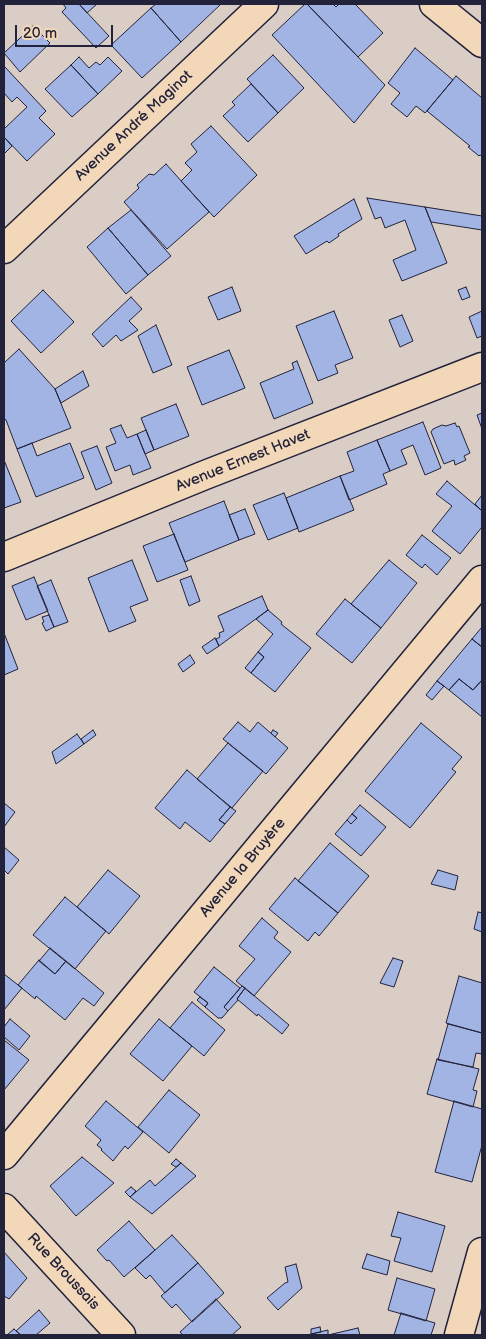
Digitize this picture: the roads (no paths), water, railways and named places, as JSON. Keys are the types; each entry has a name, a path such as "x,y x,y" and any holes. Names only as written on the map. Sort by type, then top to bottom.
{"street":[{"name":"Avenue André Maginot","path":"4,249 264,4"},
{"path":"434,4 482,43"},
{"name":"Avenue Ernest Havet","path":"4,557 482,366"},
{"name":"Avenue la Bruyère","path":"4,1155 482,580"},
{"name":"Rue Broussais","path":"4,1208 121,1335"},
{"path":"459,1335 482,1252"}]}
